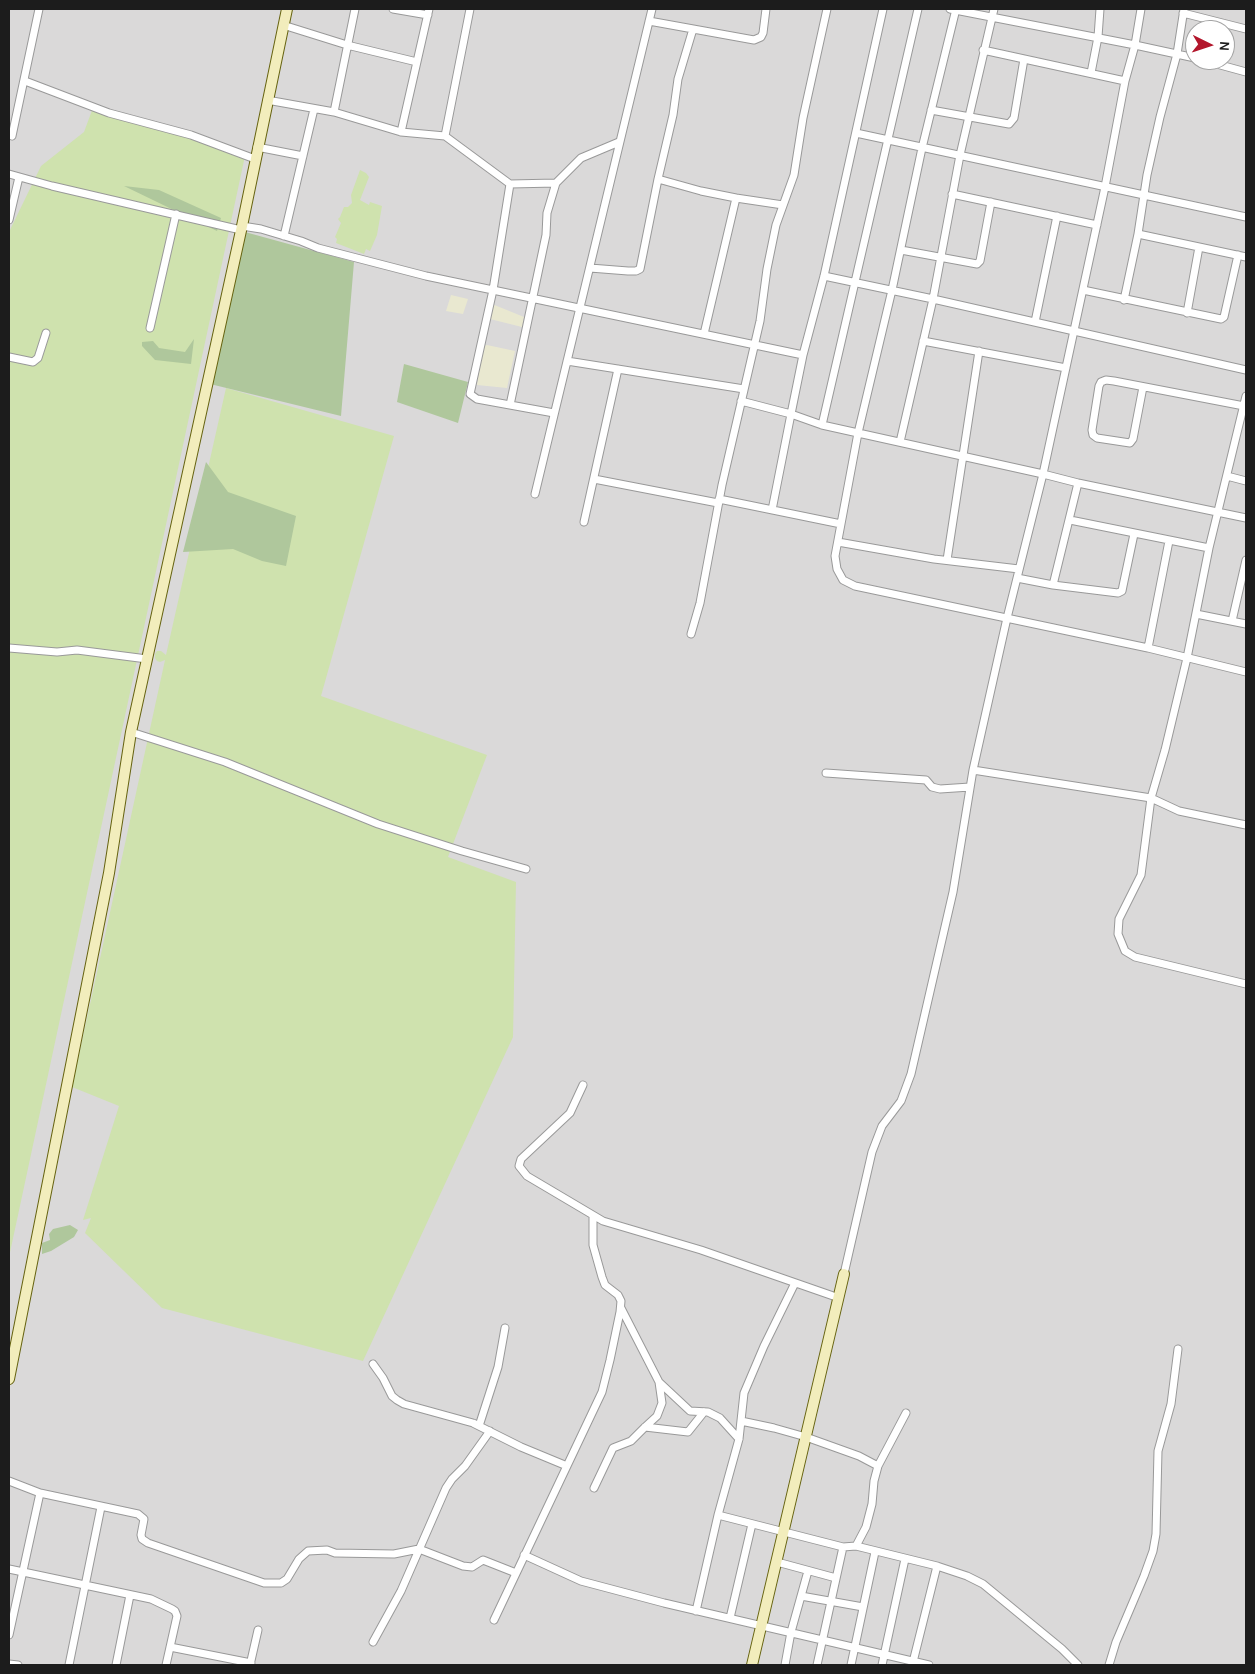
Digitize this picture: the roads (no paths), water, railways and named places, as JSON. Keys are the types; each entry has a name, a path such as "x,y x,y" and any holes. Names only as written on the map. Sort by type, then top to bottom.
{"street":[{"path":"9,134 12,136 39,9"},
{"path":"9,1379 108,873 132,732 241,228 286,9"},
{"path":"334,112 354,9"},
{"path":"393,9 428,12 401,132"},
{"path":"445,136 470,9"},
{"path":"535,494 652,9"},
{"path":"649,21 754,40 759,39 763,33 766,9"},
{"path":"691,634 700,603 718,501 760,320 767,269 776,225 798,158 803,118 827,9"},
{"path":"772,510 803,355 824,276 883,9"},
{"path":"822,425 918,9"},
{"path":"1185,56 954,9 892,290 858,433 835,556 837,570 843,580 855,586 1148,648 1246,672"},
{"path":"900,442 933,299 960,155 994,9"},
{"path":"1091,73 1098,38 1100,9"},
{"path":"752,1665 872,1152 882,1126 900,1101 912,1074 953,892 973,770 1007,618 1043,474 1105,187 1125,81 1135,45 1141,9"},
{"path":"1124,300 1138,234 1142,195 1177,54 1184,11 1246,29"},
{"path":"283,25 417,62"},
{"path":"590,268 636,271 640,269 658,179 674,114 678,79 693,29"},
{"path":"983,50 1125,81"},
{"path":"931,110 1006,124 1011,123 1014,118 1024,59"},
{"path":"25,81 109,113 191,135 255,159"},
{"path":"267,100 334,112 401,132 445,136 510,184 556,183"},
{"path":"284,236 314,109"},
{"path":"856,133 1246,217"},
{"path":"510,405 546,235 547,213 556,183 582,158 619,142"},
{"path":"257,147 303,156"},
{"path":"9,174 92,196 241,228 261,229 318,248 383,266 803,355"},
{"path":"9,220 19,177"},
{"path":"658,179 701,191 783,205"},
{"path":"510,184 492,290 470,391 472,397 477,399 554,413"},
{"path":"952,194 1097,225"},
{"path":"704,334 736,198"},
{"path":"901,250 974,264 979,263 991,202"},
{"path":"150,328 176,214"},
{"path":"1035,322 1057,216"},
{"path":"1138,234 1246,257"},
{"path":"1187,312 1199,247"},
{"path":"1083,290 1223,319 1238,255"},
{"path":"824,276 1246,370"},
{"path":"9,357 33,362 38,358 46,333"},
{"path":"923,341 1066,368"},
{"path":"947,560 979,351"},
{"path":"567,361 744,389"},
{"path":"584,522 618,369"},
{"path":"1143,387 1133,439 1130,443 1097,438 1093,435 1092,430 1099,386 1101,382 1106,380 1244,406"},
{"path":"1246,396 1209,548 1187,658 1165,750 1151,798 1141,875 1119,919 1118,934 1125,951 1135,957 1246,984"},
{"path":"741,401 791,414 822,425 1078,483 1246,518"},
{"path":"1227,476 1246,481"},
{"path":"594,478 841,524"},
{"path":"1053,585 1078,483"},
{"path":"1070,520 1209,548"},
{"path":"1017,578 1112,593 1122,591 1134,534"},
{"path":"1148,648 1169,541"},
{"path":"838,542 1019,570"},
{"path":"1232,621 1246,560"},
{"path":"1196,614 1246,624"},
{"path":"9,648 57,652 77,650 147,659"},
{"path":"132,732 225,762 378,824 526,869"},
{"path":"973,770 1151,798 1180,811 1246,825"},
{"path":"826,773 926,780 932,787 940,789 970,787"},
{"path":"583,1085 570,1113 521,1159 520,1166 527,1176 593,1217 612,1225 701,1250 839,1298"},
{"path":"494,1620 602,1392 621,1301 618,1295 606,1285 593,1245 593,1217"},
{"path":"696,1611 718,1515 739,1439 744,1393 795,1283"},
{"path":"620,1308 659,1382 690,1411 704,1412 720,1418 739,1439"},
{"path":"479,1426 498,1367 505,1328"},
{"path":"1109,1665 1116,1642 1153,1551 1156,1534 1158,1451 1171,1404 1178,1349"},
{"path":"373,1364 392,1396 404,1404 479,1426 521,1447 567,1466"},
{"path":"594,1488 613,1448 630,1441 657,1416 662,1403 659,1382"},
{"path":"646,1427 688,1432 704,1412"},
{"path":"856,1546 869,1518 878,1466 906,1413"},
{"path":"740,1421 806,1437 859,1456 878,1466"},
{"path":"373,1642 401,1591 446,1488 490,1431"},
{"path":"9,1482 40,1493 138,1514 144,1520 142,1539 264,1583 281,1583 287,1579 302,1554 308,1551 327,1550 335,1553 394,1554 419,1549 463,1566 472,1567 484,1560 516,1573"},
{"path":"9,1635 40,1493"},
{"path":"69,1665 102,1507"},
{"path":"718,1515 844,1547 856,1546 937,1566 967,1576 984,1584 1062,1649 1078,1665"},
{"path":"730,1618 752,1524"},
{"path":"818,1665 844,1547"},
{"path":"851,1665 876,1552"},
{"path":"524,1555 581,1582 762,1627 791,1632 884,1656 929,1665"},
{"path":"882,1665 905,1559"},
{"path":"777,1562 836,1578"},
{"path":"913,1662 937,1566"},
{"path":"9,1569 151,1598 176,1611 177,1616 166,1665"},
{"path":"785,1665 791,1632 808,1571"},
{"path":"116,1665 130,1594"},
{"path":"801,1596 863,1607"},
{"path":"170,1647 251,1664 258,1630"},
{"path":"9,1664 18,1665"}]}
